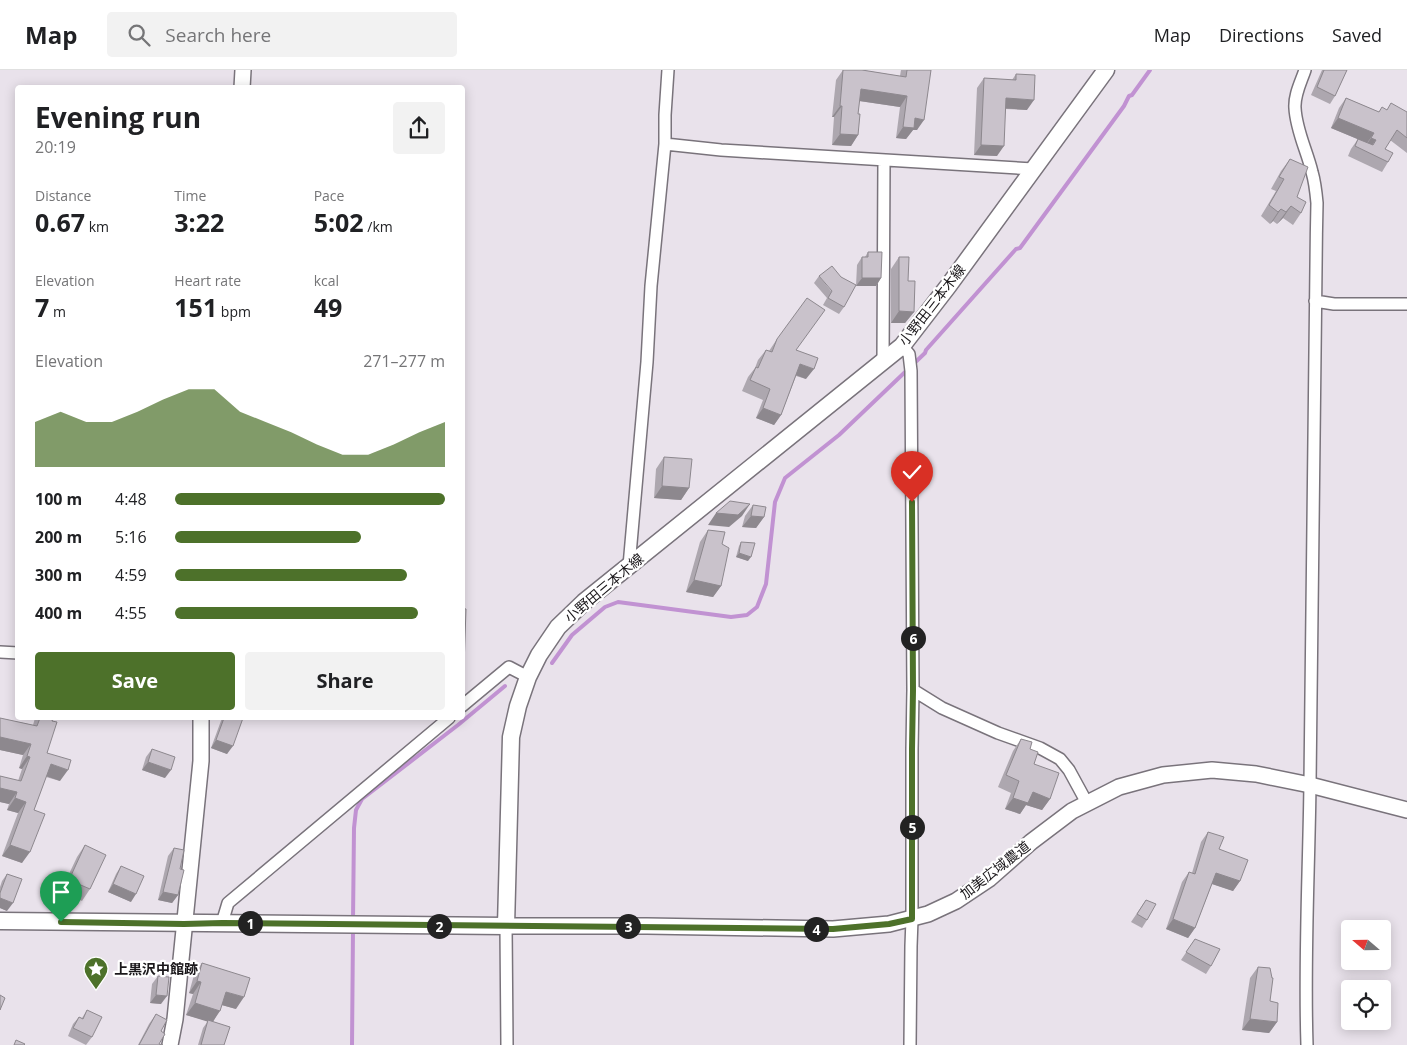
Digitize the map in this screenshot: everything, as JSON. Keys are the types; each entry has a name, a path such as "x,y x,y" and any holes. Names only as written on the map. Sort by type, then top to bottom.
{"main road":[{"name":"小野田三本木線","path":"506,926 511,737 518,706 528,677 539,655 558,627 584,602 902,346 949,285 1106,70"},
{"path":"0,921 506,926"}],"street":[{"path":"242,85 244,70"},
{"path":"629,566 647,362 668,70"},
{"path":"1305,70 1295,106 1301,139 1316,190 1307,1045"},
{"path":"664,144 721,150 1033,169"},
{"path":"883,362 884,160"},
{"path":"1315,301 1334,304 1407,304"},
{"path":"902,346 909,354 911,371 913,690 910,1045"},
{"path":"0,652 15,654"},
{"path":"465,704 509,667 528,677"},
{"path":"913,690 942,708 998,733 1040,748 1060,759 1069,770 1087,803"},
{"path":"170,1045 201,761 201,720"},
{"path":"222,923 228,902 447,720"},
{"name":"加美広域農道","path":"506,926 833,929 889,924 912,919 956,901 989,879 1031,842 1072,811 1119,787 1163,774 1212,770 1256,774 1310,785 1407,810"},
{"path":"506,926 507,1045"}],"building":[{"path":"843,70 862,70 906,77 907,70 931,70 924,120 915,118 914,128 903,127 907,96 861,89 858,135 840,134"},
{"path":"1324,70 1347,70 1335,96 1317,87"},
{"path":"1016,74 1035,75 1034,100 1006,98 1004,146 981,145 984,78 1016,80"},
{"path":"1346,98 1379,112 1382,107 1387,110 1391,103 1407,112 1407,138 1397,130 1385,149 1393,153 1388,162 1355,146 1358,139 1373,145 1376,140 1371,138 1374,133 1338,118"},
{"path":"1290,159 1308,167 1297,197 1306,202 1301,213 1291,206 1286,212 1281,209 1278,212 1269,205 1284,179 1279,177"},
{"path":"868,252 882,252 881,278 862,278 862,257 868,257"},
{"path":"899,257 909,257 908,281 915,281 914,312 899,311"},
{"path":"832,266 841,277 856,285 844,307 828,298 832,291 819,276"},
{"path":"807,298 825,310 796,350 818,358 814,369 800,364 781,415 763,408 770,389 750,380 766,350 772,352 777,339"},
{"path":"664,457 692,459 689,488 662,486"},
{"path":"730,501 750,504 738,515 716,513"},
{"path":"753,505 766,507 764,517 751,516"},
{"path":"708,530 725,532 722,544 729,548 721,586 694,580"},
{"path":"741,542 755,543 751,557 739,553"},
{"path":"0,718 37,726 39,720 52,720 57,722 47,753 71,760 68,770 51,764 34,810 45,814 30,852 10,845 26,802 15,798 17,792 0,788 0,776 21,781 30,757 27,756 31,744 0,737"},
{"path":"223,720 242,720 233,746 216,740"},
{"path":"1021,739 1032,742 1030,749 1038,752 1034,764 1059,773 1050,799 1033,792 1028,803 1013,798 1019,781 1006,775"},
{"path":"152,749 175,757 171,770 148,762"},
{"path":"1208,832 1224,837 1219,849 1248,860 1240,881 1216,873 1195,928 1173,919 1189,872 1195,874"},
{"path":"85,845 106,855 90,889 69,880"},
{"path":"174,848 184,850 180,869 184,870 178,895 163,892"},
{"path":"121,866 144,876 136,894 113,884"},
{"path":"7,874 22,879 13,903 0,898"},
{"path":"1146,900 1156,904 1147,920 1137,914"},
{"path":"1195,939 1220,949 1211,966 1186,952"},
{"path":"202,963 250,978 244,997 226,992 220,1011 195,1003 201,982 197,981"},
{"path":"1258,967 1270,968 1273,978 1270,1001 1278,1003 1277,1022 1250,1019"},
{"path":"158,976 169,977 167,996 156,995"},
{"path":"0,995 5,998 0,1010"},
{"path":"87,1010 102,1017 92,1037 73,1028 79,1017 83,1019"},
{"path":"156,1014 167,1020 161,1031 165,1034 159,1044 163,1045 139,1045"},
{"path":"208,1020 230,1027 224,1045 201,1045"},
{"path":"16,1040 25,1044 14,1045"}],"waterway":[{"path":"552,663 572,635 605,607 618,602 731,617 747,615 757,607 766,584 775,502 785,478 839,435 925,353 1016,249 1020,248 1124,106 1129,96 1132,95 1150,70"},
{"path":"465,719 505,686"},
{"path":"353,920 354,828 356,810 362,799 464,720"},
{"path":"352,1045 353,930"}],"place":[{"name":"上黒沢中館跡","path":"96,990"}],"route":[{"path":"61,922 833,929 889,924 912,919 912,502"}]}
